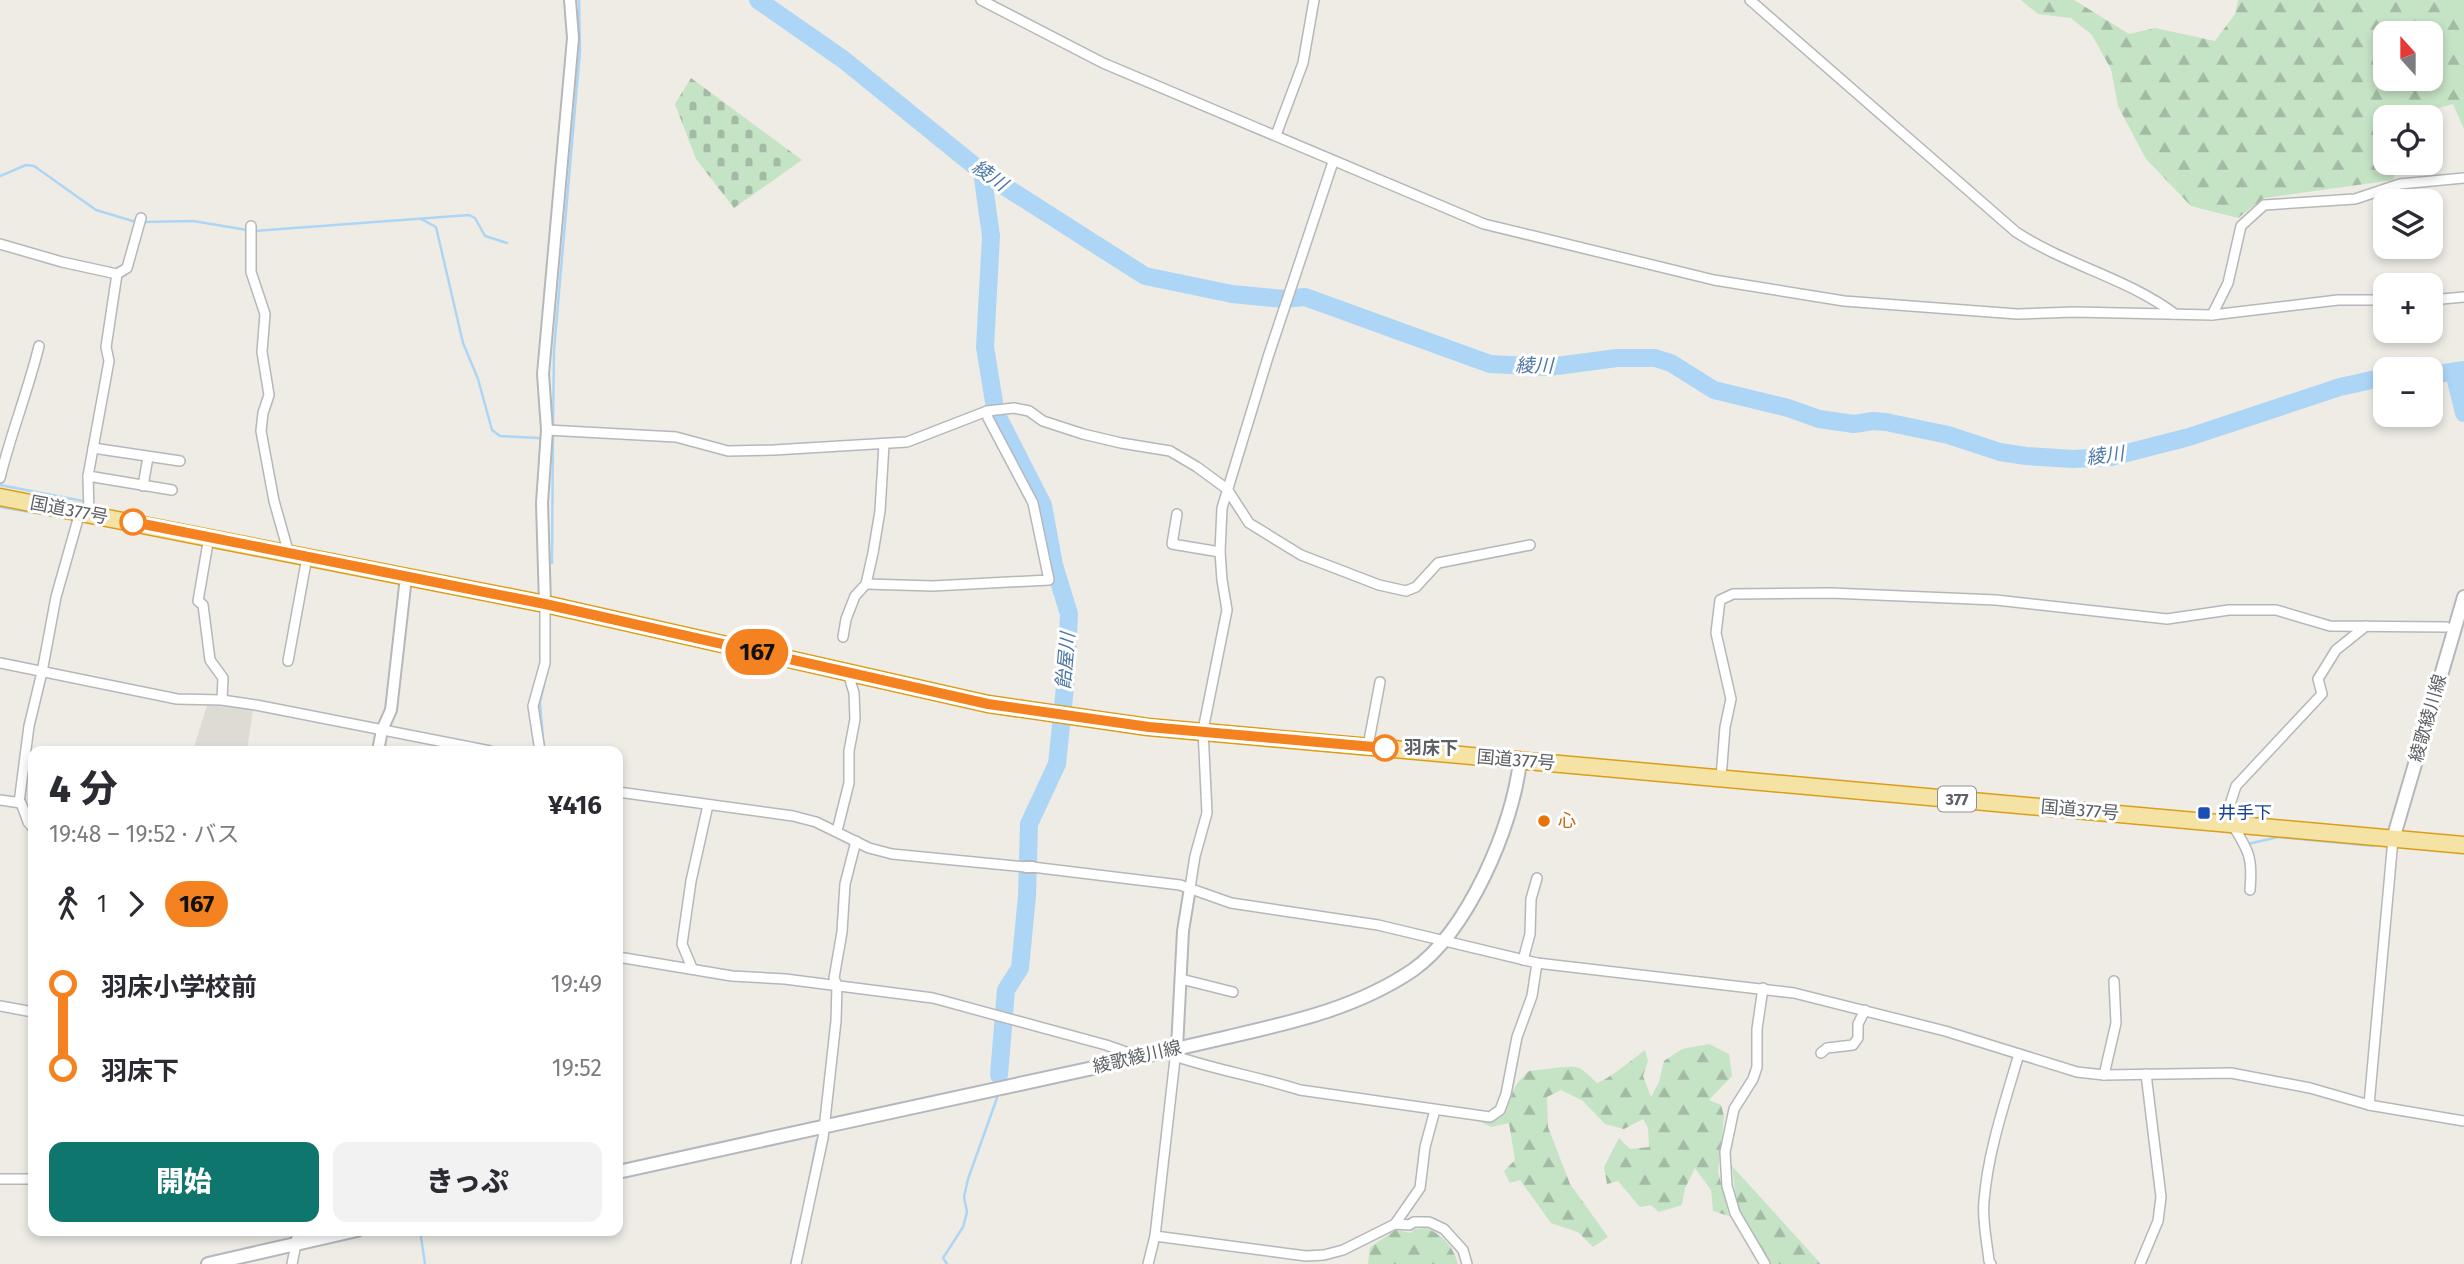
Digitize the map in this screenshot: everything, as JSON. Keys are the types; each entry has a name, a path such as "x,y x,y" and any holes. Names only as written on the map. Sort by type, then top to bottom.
{"highway":[{"name":"国道377号","path":"0,497 545,604 988,704 1149,727 2464,845"}],"main road":[{"name":"綾歌綾川線","path":"2393,839 2464,597"},
{"name":"綾歌綾川線","path":"623,1171 1140,1057 1176,1052 1307,1018 1366,998 1414,969 1443,942 1468,909 1499,840 1518,783 1520,761"},
{"path":"208,1264 331,1236"}],"street":[{"path":"539,746 533,706 545,663 542,503 551,430 543,374 573,38 570,0"},
{"path":"981,0 1102,63 1276,135 1331,166 1484,224 1714,280 1844,301 2017,314 2074,312 2212,315 2338,300 2373,300"},
{"path":"1276,135 1303,63 1314,0"},
{"path":"1750,0 2016,232 2037,246 2153,298 2175,314"},
{"path":"1148,1264 1154,1236 1176,1052 1183,931 1195,856 1206,813 1203,730 1227,610 1220,552 1222,508 1331,166"},
{"path":"2212,315 2228,283 2241,226 2264,205 2355,199 2400,184 2464,178"},
{"path":"0,244 117,274 127,268 140,221"},
{"path":"251,229 251,272 265,314 262,352 269,395 261,431 274,501 289,554"},
{"path":"19,803 29,726 43,672 56,597 85,512 88,476 109,360 106,347 117,274"},
{"path":"2443,299 2464,297"},
{"path":"0,478 39,346"},
{"path":"551,430 676,437 728,451 884,444 907,442 987,411 1014,408 1029,411 1043,421 1083,434 1170,450 1227,489 1249,523 1301,555 1406,592 1416,587 1438,563 1530,545"},
{"path":"866,584 933,586 1049,580 1033,503 988,418 987,411"},
{"path":"843,637 846,619 855,596 866,584 880,511 884,444"},
{"path":"93,448 180,461"},
{"path":"144,485 148,457"},
{"path":"88,476 172,490"},
{"path":"1177,514 1172,544 1220,552"},
{"path":"209,537 198,601 203,605 210,660 223,678 222,700"},
{"path":"288,661 307,557"},
{"path":"379,746 391,710 406,577"},
{"path":"1721,778 1725,727 1731,699 1716,633 1720,600 1734,594 1866,594 1996,600 2167,620 2229,610 2276,610 2330,625 2446,627"},
{"path":"2250,890 2252,866 2245,844 2228,824 2236,786 2322,694 2318,679 2336,650 2367,626"},
{"path":"0,663 177,699 222,700 464,746"},
{"path":"837,831 849,783 849,751 855,719 854,694 848,673"},
{"path":"1368,746 1380,682"},
{"path":"623,793 793,816 816,822 869,848 892,854 1180,885 1231,903 1378,925 1537,963 1763,988 1865,1010 2077,1072 2105,1075 2231,1073 2310,1088 2369,1105 2464,1121"},
{"path":"0,800 21,803 28,822"},
{"path":"692,968 682,944 691,881 708,805"},
{"path":"2369,1105 2393,839"},
{"path":"796,1264 824,1127 831,1074 837,985 834,978 842,932 845,884 856,841"},
{"path":"1523,960 1530,934 1531,899 1537,878"},
{"path":"623,958 732,976 785,979 933,998 1106,1045 1140,1057"},
{"path":"1176,1052 1208,1067 1300,1090 1490,1117 1500,1110 1517,1037 1532,996 1537,963"},
{"path":"1181,979 1233,992"},
{"path":"2105,1075 2116,1023 2114,981"},
{"path":"1763,988 1757,1029 1757,1067 1753,1079 1734,1109 1725,1152 1727,1186 1735,1213 1765,1264"},
{"path":"0,1006 28,1011"},
{"path":"1821,1053 1827,1048 1853,1045 1858,1038 1858,1024 1865,1010"},
{"path":"1991,1264 1984,1221 1984,1201 2000,1118 2019,1054"},
{"path":"2140,1264 2158,1221 2161,1197 2146,1074"},
{"path":"1154,1236 1306,1256 1343,1250 1395,1224 1420,1188 1425,1147 1435,1110"},
{"path":"0,1179 28,1179"},
{"path":"1395,1224 1409,1226 1414,1222 1429,1222 1444,1229 1462,1250 1467,1264"},
{"path":"292,1264 298,1236"}],"shaded area":[{"path":"207,705 253,709 248,746 195,746"}],"green space":[{"path":"2021,0 2074,0 2129,34 2155,28 2215,41 2235,14 2238,0 2464,0 2464,129 2453,104 2443,107 2373,105 2373,175 2395,175 2393,180 2264,198 2238,218 2191,206 2146,159 2118,106 2111,69 2092,35 2071,18 2038,14"},
{"path":"691,78 802,160 734,208 696,159 675,104"},
{"path":"1709,1044 1729,1054 1732,1076 1709,1100 1721,1105 1724,1116 1718,1171 1729,1216 1713,1211 1711,1190 1695,1168 1685,1188 1682,1205 1659,1212 1651,1205 1640,1207 1618,1181 1607,1184 1604,1167 1619,1138 1630,1149 1649,1147 1648,1128 1643,1119 1624,1129 1605,1124 1583,1101 1561,1090 1547,1097 1548,1127 1570,1184 1608,1237 1593,1247 1578,1232 1551,1223 1520,1180 1510,1183 1504,1171 1515,1160 1509,1123 1491,1127 1481,1122 1502,1116 1515,1086 1529,1071 1575,1067 1597,1083 1614,1074 1645,1050 1648,1061 1643,1076 1651,1097 1659,1082 1664,1061 1682,1049"},
{"path":"1732,1166 1821,1264 1771,1264 1737,1206"},
{"path":"1426,1228 1446,1242 1458,1264 1368,1264 1370,1247 1396,1230 1411,1233 1414,1229"}],"waterway":[{"path":"553,427 554,350 580,51 579,0"},
{"name":"綾川","path":"758,0 844,60 982,172 1145,276 1232,294 1284,299 1305,297 1490,364 1549,367 1617,358 1655,358 1671,363 1714,390 1788,408 1819,419 1854,424 1886,422 1948,435 2000,452 2073,459 2111,457 2189,437 2340,387 2373,380"},
{"path":"0,176 26,165 34,166 96,210 136,222"},
{"name":"飴屋川","path":"982,172 991,236 985,347 994,402"},
{"path":"254,231 469,215 475,218 485,236 507,243"},
{"path":"421,219 436,227 463,343 478,379 492,430 500,436 539,438"},
{"path":"142,222 193,221 247,230"},
{"name":"綾川","path":"2443,373 2464,370"},
{"path":"2454,372 2464,413"},
{"name":"飴屋川","path":"998,417 1043,505 1054,565 1069,614 1057,764 1029,824 1027,896 1020,968 1006,990 999,1075"},
{"path":"552,563 553,434"},
{"path":"0,485 83,501"},
{"path":"0,507 71,519"},
{"path":"47,668 54,632"},
{"path":"544,746 540,702 548,668"},
{"path":"43,688 45,678"},
{"path":"2248,844 2278,837 2374,846"},
{"name":"飴屋川","path":"947,1264 943,1258 963,1227 967,1212 964,1197 968,1179 997,1098"},
{"path":"803,1212 817,1140"},
{"path":"791,1264 801,1219"},
{"path":"421,1236 425,1264"}],"bus line":[{"name":"167","path":"133,522 545,604 988,704 1149,727 1385,748"}],"place":[{"name":"羽床下","path":"1385,748"},
{"name":"井手下","path":"2204,813"},
{"name":"心","path":"1544,821"}]}
